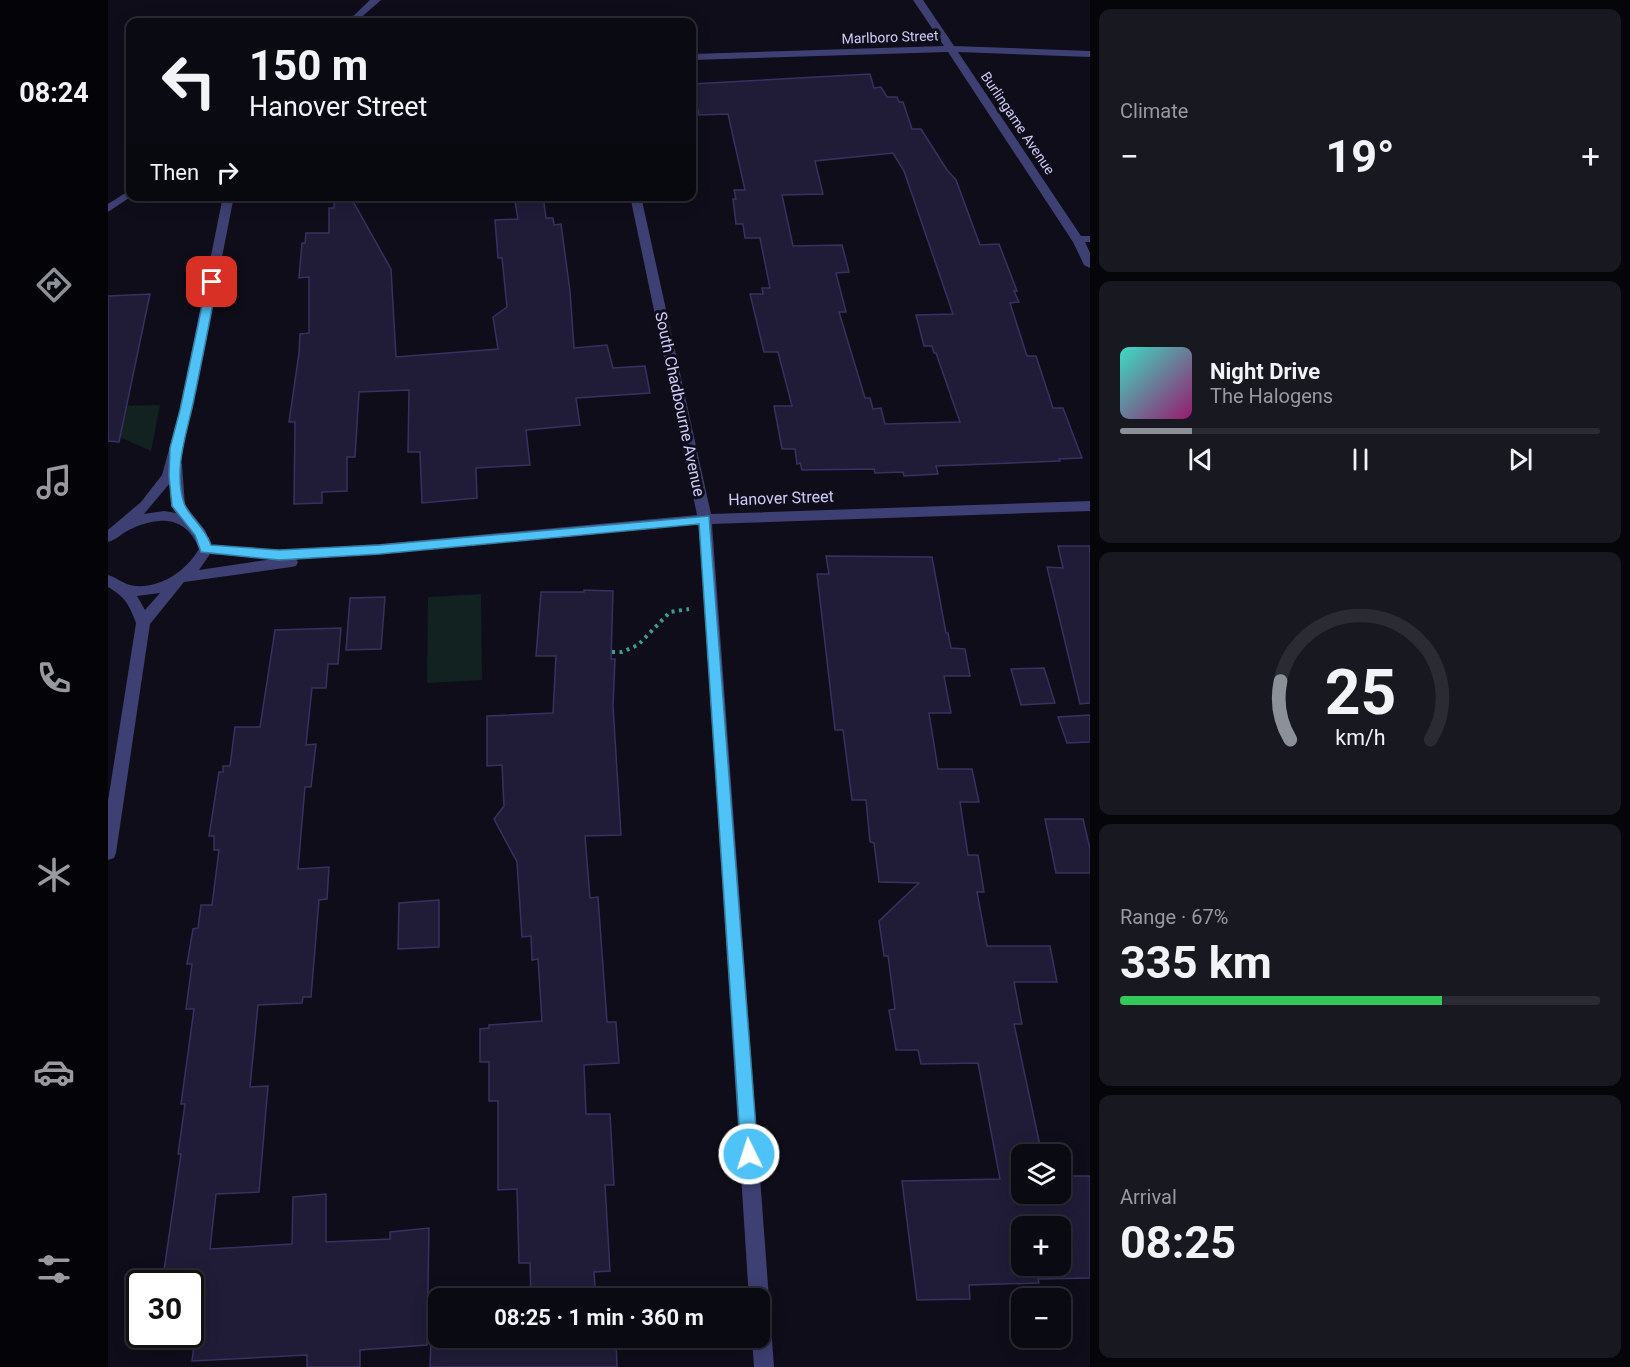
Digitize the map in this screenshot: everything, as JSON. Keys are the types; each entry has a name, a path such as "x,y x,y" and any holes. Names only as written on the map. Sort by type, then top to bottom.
{"street":[{"path":"356,18 376,0"},
{"name":"Burlingame Avenue","path":"918,0 1084,239 1090,265"},
{"name":"Marlboro Street","path":"696,57 951,49 1090,54"},
{"path":"108,209 126,197"},
{"path":"108,537 146,505 168,476 186,410 228,201"},
{"name":"South Chadbourne Avenue","path":"636,201 705,519 764,1367"},
{"path":"143,623 181,579 201,561 206,549 201,533 178,506 175,476 176,448"},
{"name":"Hanover Street","path":"206,549 279,555 366,550 705,519 1090,506"},
{"path":"123,526 134,520 156,516 179,518 195,527"},
{"name":"Hanover Street","path":"108,585 142,591 160,588 181,579 366,550"},
{"name":"Hanover Street","path":"108,580 125,589"},
{"path":"108,853 143,623 137,607 125,589"}],"path":[{"path":"612,652 625,652 639,647 667,614 674,610 711,610"}],"shaded area":[{"path":"160,405 151,451 108,432 108,406"},
{"path":"481,594 482,680 427,683 428,597"}],"building":[{"path":"870,74 874,88 881,87 887,97 897,97 899,102 903,102 912,129 921,129 956,180 980,245 999,244 1017,291 1014,291 1019,302 1010,303 1027,356 1036,356 1053,408 1063,408 1082,458 936,466 938,474 904,476 903,472 875,473 874,469 802,470 800,463 797,464 795,449 782,449 774,406 792,406 778,352 764,352 750,294 763,294 762,288 770,288 760,238 745,238 743,224 736,224 734,190 745,190 728,114 699,115 696,84","holes":["893,153 904,171 953,314 916,315 924,346 932,346 936,353 960,422 885,424 881,408 873,409 870,398 865,398 839,312 846,312 836,273 849,272 842,245 793,246 782,195 823,194 815,161"]},
{"path":"334,201 353,201 391,269 396,357 498,349 493,317 507,307 502,258 498,258 495,220 518,219 515,201 544,201 546,218 553,218 554,225 561,224 570,291 574,348 607,345 613,368 645,366 650,393 576,398 580,425 526,430 530,465 476,468 477,498 422,503 420,452 408,452 409,390 359,392 355,457 347,457 347,491 322,492 322,503 294,504 295,422 289,422 300,334 309,333 309,277 299,278 302,243 305,243 306,233 329,233 329,208 334,208"},
{"path":"150,294 119,442 108,441 108,296"},
{"path":"1058,546 1090,546 1090,703 1080,704 1047,567 1063,568"},
{"path":"826,556 932,557 946,633 948,633 951,648 965,649 970,676 944,676 951,713 929,713 938,769 972,769 979,802 960,802 968,855 978,855 984,892 977,892 987,946 1050,946 1057,982 1014,982 1022,1024 1014,1024 1040,1144 1011,1144 1011,1204 1071,1204 1071,1176 1090,1176 1090,1278 1038,1279 1039,1283 969,1285 970,1299 917,1300 902,1181 1000,1179 978,1063 921,1064 918,1050 896,1050 889,1010 895,1009 888,956 884,956 879,921 919,883 879,882 874,843 870,842 866,800 852,800 843,730 835,730 817,574 829,574"},
{"path":"584,590 613,591 611,659 615,659 613,706 621,835 585,836 590,898 598,897 607,1022 616,1022 619,1063 584,1065 586,1114 610,1114 614,1185 605,1185 610,1271 594,1272 595,1288 531,1288 530,1263 519,1263 517,1189 498,1190 498,1101 489,1101 489,1062 480,1062 480,1029 489,1028 489,1025 542,1021 538,959 532,960 531,936 522,937 517,862 494,819 504,806 502,765 487,766 487,716 553,713 556,656 536,656 541,592 584,592"},
{"path":"385,597 381,649 346,650 350,598"},
{"path":"341,628 338,664 328,664 326,688 312,688 306,745 316,744 311,787 305,787 298,869 329,867 327,899 319,900 311,997 303,997 302,1003 258,1005 250,1087 268,1086 259,1192 216,1194 210,1249 292,1244 293,1197 326,1194 326,1242 390,1239 390,1232 429,1228 427,1345 360,1350 360,1367 307,1367 307,1355 192,1361 194,1348 204,1348 204,1270 164,1270 181,1154 178,1154 185,1104 181,1104 194,1009 186,1009 192,964 187,964 193,929 198,928 201,905 212,905 219,850 214,850 214,836 209,836 219,772 223,772 223,766 230,766 235,727 260,727 275,630"},
{"path":"1044,668 1055,703 1021,705 1011,669"},
{"path":"1090,715 1090,742 1067,743 1058,717"},
{"path":"1045,819 1083,819 1090,849 1090,873 1056,873"},
{"path":"439,900 439,947 398,949 399,903"},
{"path":"431,1348 616,1348 617,1367 430,1367"}],"route":[{"path":"212,282 176,448 175,476 178,506 201,533 206,549 279,555 380,549 705,519 749,1154"}]}
